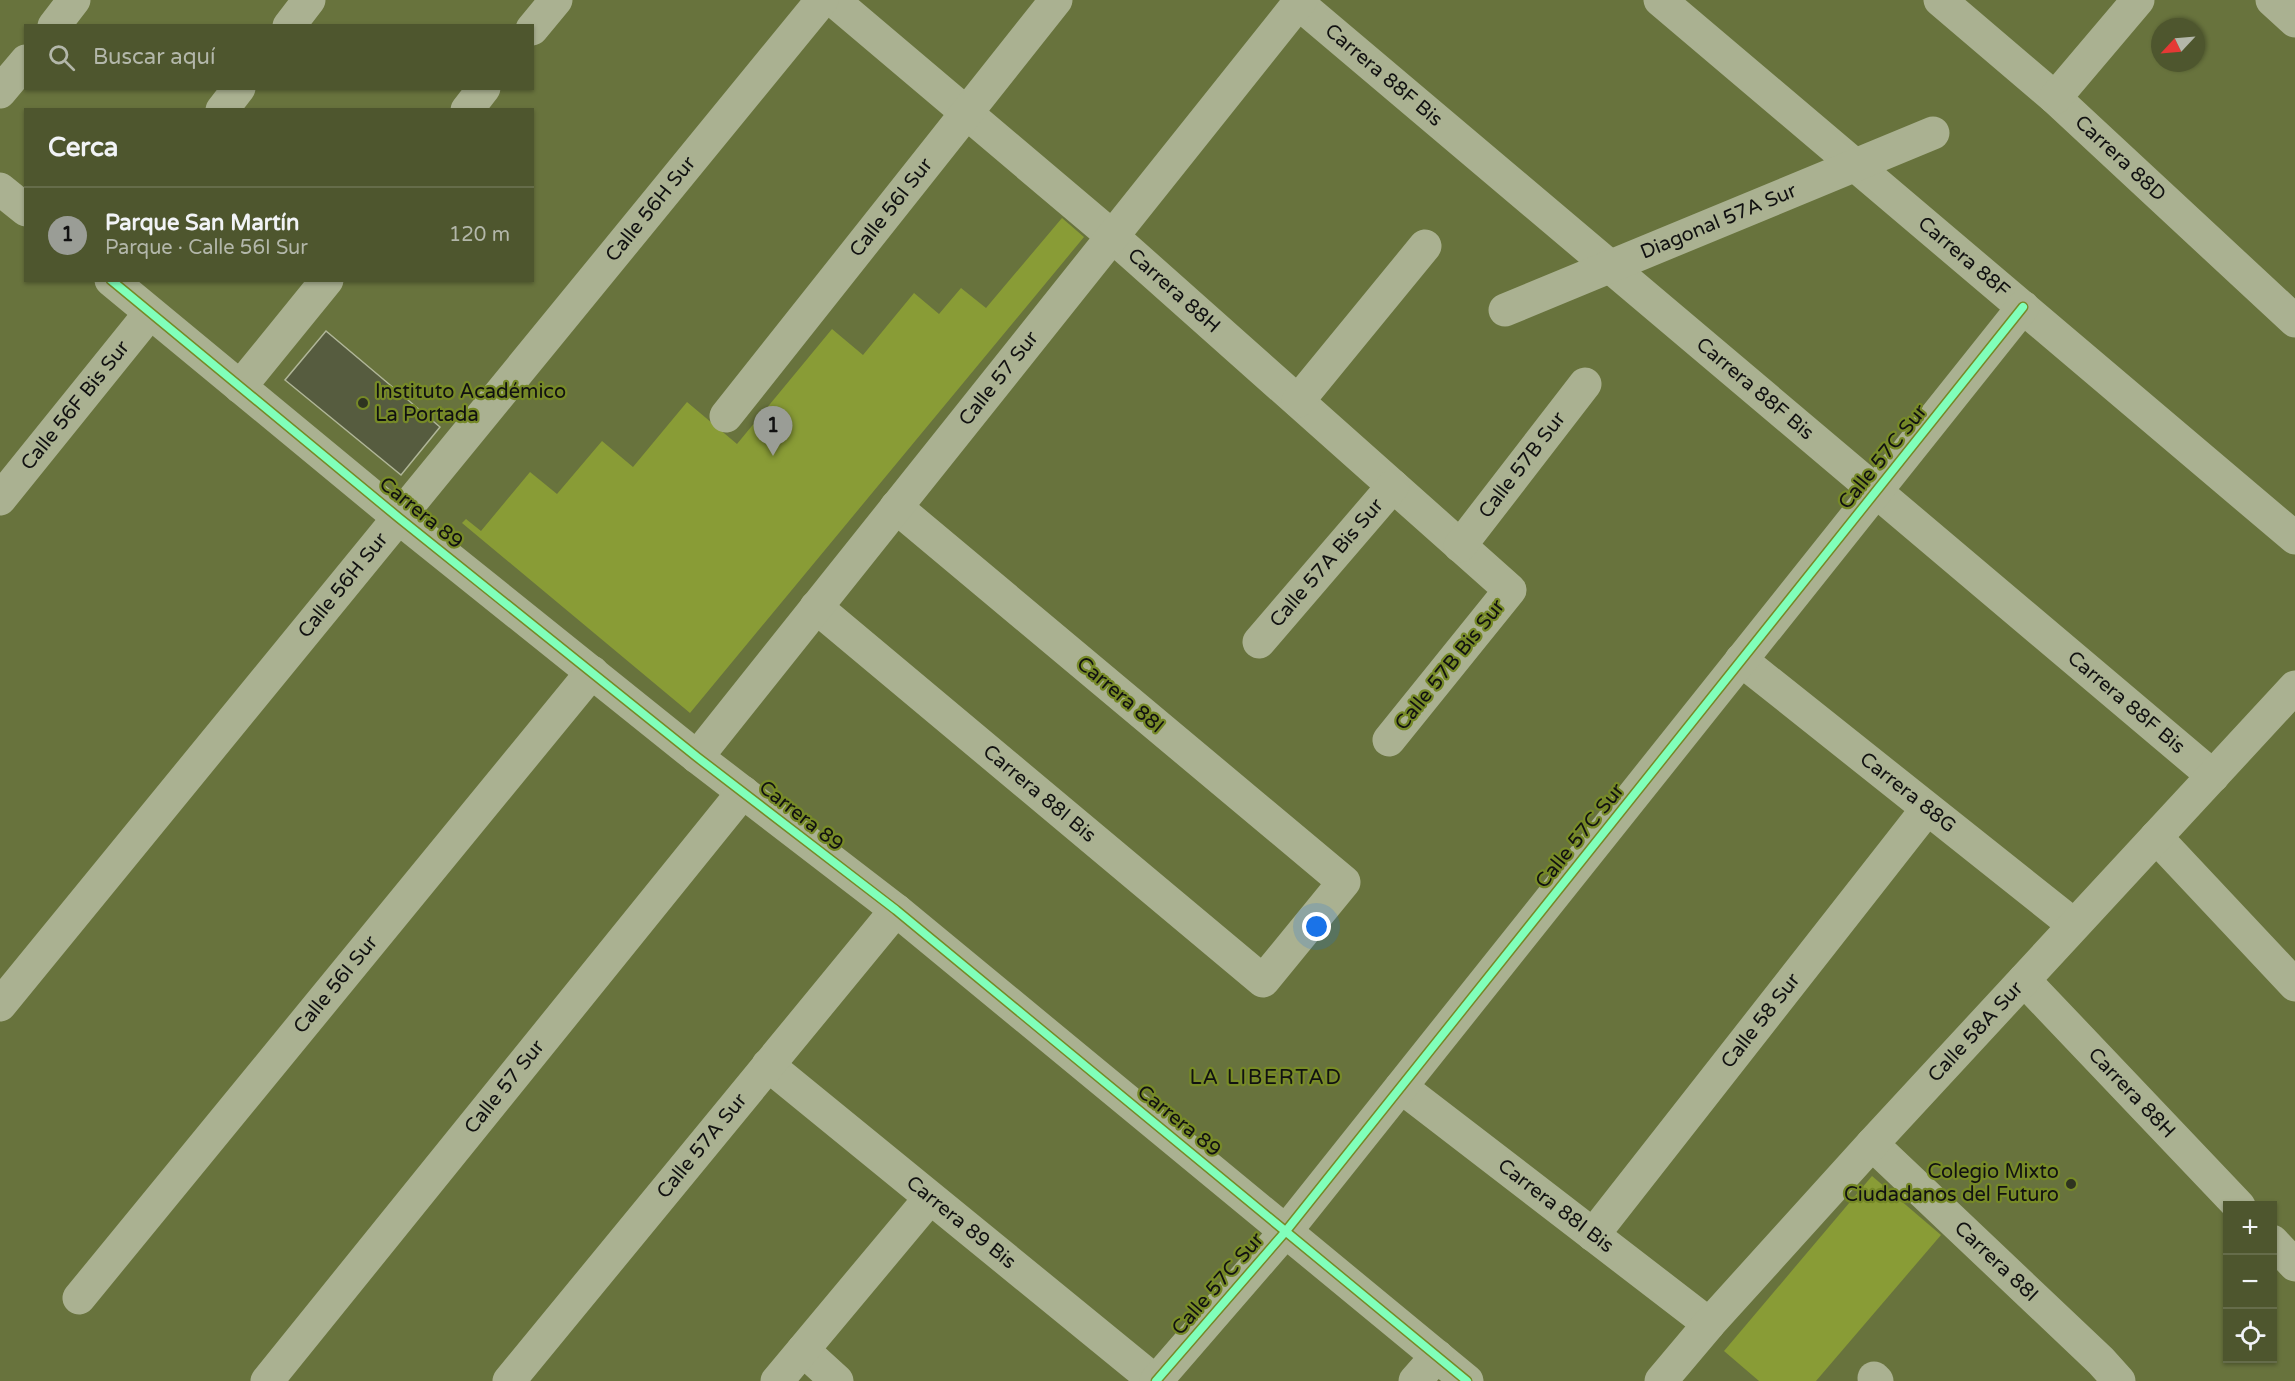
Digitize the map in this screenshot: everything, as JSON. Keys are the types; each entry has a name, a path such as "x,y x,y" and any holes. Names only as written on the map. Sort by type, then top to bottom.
{"street":[{"path":"56,24 74,0"},
{"path":"291,24 309,0"},
{"path":"534,27 556,0"},
{"name":"Calle 56H Sur","path":"0,1005 822,0"},
{"name":"Carrera 88H","path":"833,0 1112,236 1510,590"},
{"name":"Calle 56I Sur","path":"726,416 1056,0"},
{"name":"Carrera 88F","path":"1660,0 2295,538"},
{"name":"Carrera 88D","path":"1940,0 2055,98 2295,321"},
{"path":"2055,98 2138,0"},
{"path":"2272,0 2295,21"},
{"name":"Calle 57 Sur","path":"697,757 1300,2"},
{"name":"Carrera 88F Bis","path":"1300,2 2213,776"},
{"path":"0,93 24,63"},
{"path":"223,108 237,90"},
{"path":"469,108 482,90"},
{"name":"Diagonal 57A Sur","path":"1505,310 1933,133"},
{"path":"0,189 24,208"},
{"path":"1298,401 1425,246"},
{"name":"Carrera 89","path":"113,282 399,518 697,757 896,910 1467,1381"},
{"path":"240,387 325,282"},
{"name":"Calle 57C Sur","path":"1156,1381 1287,1231 2023,308"},
{"name":"Calle 56F Bis Sur","path":"0,499 11,462 150,313"},
{"name":"Calle 57B Sur","path":"1460,546 1585,384"},
{"name":"Calle 57A Bis Sur","path":"1259,642 1393,486"},
{"name":"Carrera 88I","path":"896,507 1344,882 1263,981"},
{"name":"Calle 57B Bis Sur","path":"1389,740 1510,590"},
{"name":"Carrera 88I Bis","path":"816,608 1263,981"},
{"name":"Carrera 88G","path":"1741,660 2074,925"},
{"name":"Calle 56I Sur","path":"79,1298 592,672"},
{"name":"Calle 58A Sur","path":"1661,1381 1708,1324 1872,1144 2295,687"},
{"name":"Calle 57 Sur","path":"267,1381 743,792"},
{"name":"Calle 58 Sur","path":"1593,1235 1927,808"},
{"path":"2156,837 2295,985"},
{"name":"Calle 57A Sur","path":"509,1381 896,910"},
{"name":"Carrera 88H","path":"2024,980 2234,1201"},
{"name":"Carrera 89 Bis","path":"768,1065 1156,1381"},
{"name":"Carrera 88I Bis","path":"1401,1087 1708,1324"},
{"name":"Carrera 88I","path":"1872,1144 2101,1361 2119,1381"},
{"path":"777,1381 930,1198"},
{"path":"2277,1246 2295,1264"},
{"path":"803,1350 837,1381"},
{"path":"1414,1381 1437,1356"}],"green space":[{"path":"1062,218 1084,237 690,713 462,523 466,519 481,531 530,472 557,494 602,441 633,467 687,402 737,444 832,329 863,355 914,293 939,314 961,288 986,308"},
{"path":"1872,1176 1941,1235 1816,1381 1759,1381 1724,1351"}],"building":[{"name":"Instituto Académico La Portada","path":"326,331 440,427 401,475 285,380"}],"cycle path":[{"path":"113,282 399,518 697,757 896,910 1467,1381"},
{"path":"1156,1381 1286,1231 2023,307"}],"place":[{"name":"Instituto Académico La Portada","path":"363,403"},
{"name":"Parque San Martín","path":"773,456"},
{"name":"Colegio Mixto Ciudadanos del Futuro","path":"2071,1184"}],"district":[{"name":"LA LIBERTAD","path":"1266,1077"}]}
